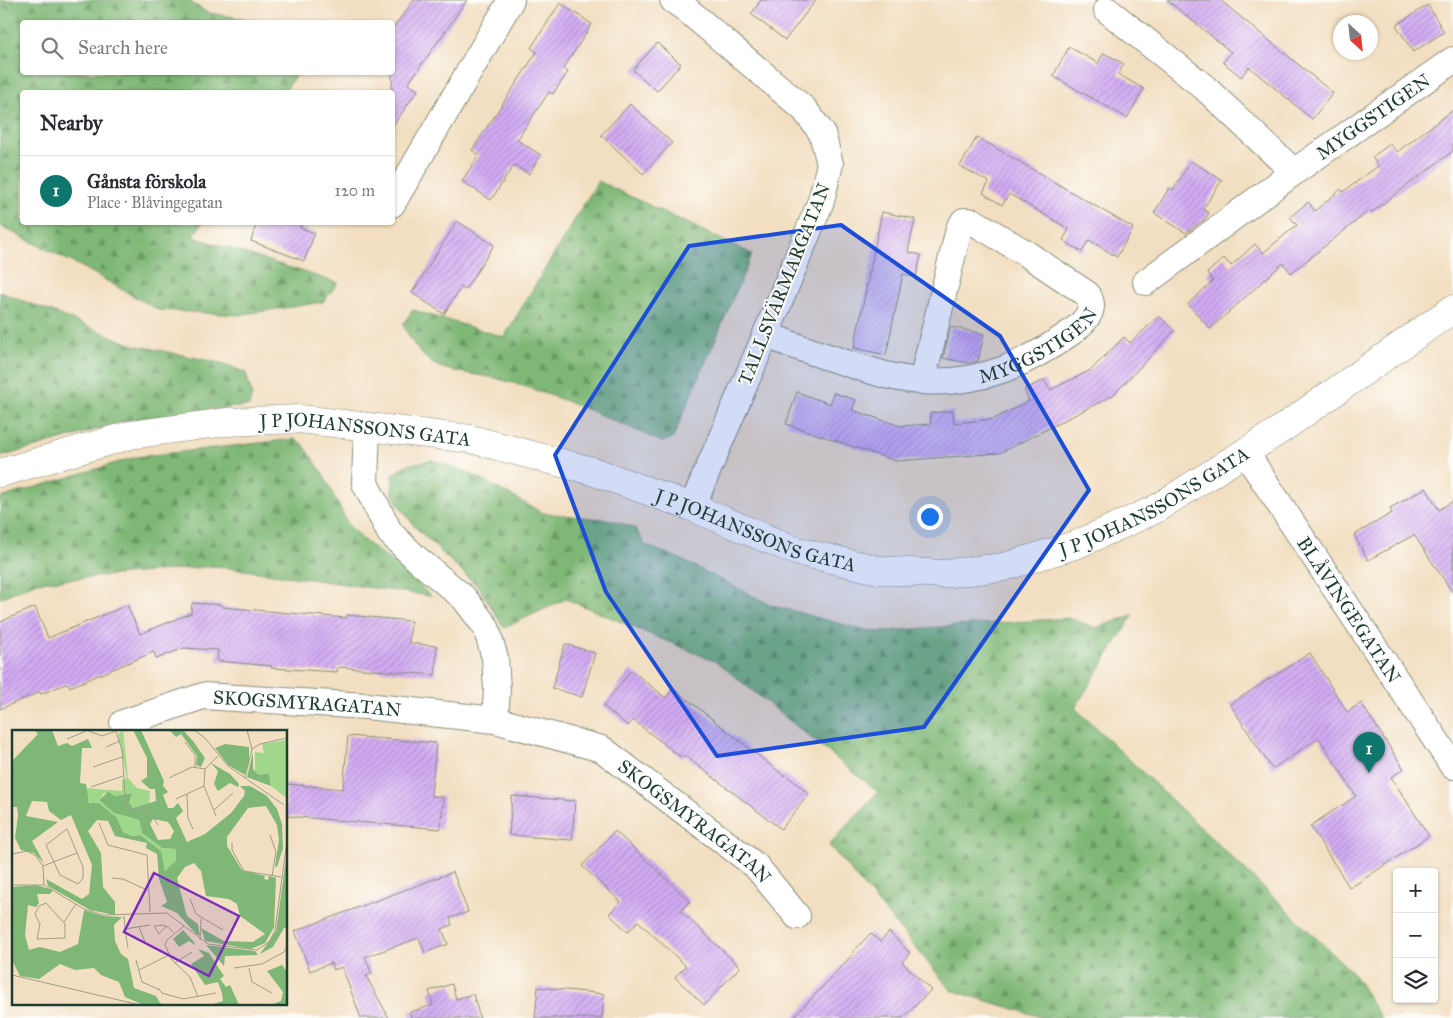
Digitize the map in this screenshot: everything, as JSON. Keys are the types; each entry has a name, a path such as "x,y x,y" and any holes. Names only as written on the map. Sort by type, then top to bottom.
{"street":[{"path":"395,199 510,0"},
{"name":"TALLSVÄRMARGATAN","path":"683,3 804,110 822,134 830,164 821,201 692,507"},
{"path":"1106,10 1204,87 1294,172"},
{"name":"MYGGSTIGEN","path":"1146,282 1294,172 1453,60"},
{"name":"MYGGSTIGEN","path":"766,334 785,343 878,374 922,381 968,379 1010,368 1048,349 1081,324 1092,309 1091,300 1087,294 1027,254 974,222 964,222 958,229 922,381"},
{"name":"J P JOHANSSONS GATA","path":"0,473 130,435 226,422 300,419 471,439 592,471 692,507 796,551 879,570 951,573 1004,567 1078,544 1154,510 1280,430 1453,309"},
{"path":"367,427 365,483 390,533 416,559 464,598 486,627 495,658 495,720"},
{"name":"BLÅVINGEGATAN","path":"1245,452 1443,731 1453,766"},
{"name":"SKOGSMYRAGATAN","path":"123,723 203,696 366,706 495,720 602,749 756,866 797,916"}],"highlighted area":[{"path":"841,225 1000,336 1089,490 924,727 717,756 606,592 555,455 689,246"}],"green space":[{"path":"0,0 187,0 208,13 255,20 20,20 20,75 296,75 285,90 20,90 20,225 201,225 193,237 338,283 323,302 238,315 158,310 86,269 0,226"},
{"path":"598,181 752,254 673,438 662,442 602,415 541,392 499,379 454,371 438,366 427,359 419,350 403,324 413,310 504,337"},
{"path":"0,292 130,344 225,364 246,373 252,395 249,406 130,420 0,457"},
{"path":"294,439 303,444 322,472 349,526 431,596 215,566 37,582 0,598 0,498 136,457"},
{"path":"431,460 467,472 543,513 611,520 635,528 645,545 678,558 771,605 871,632 1069,618 1096,628 1133,615 1075,708 1354,974 1381,1018 1044,1018 951,990 829,845 878,792 717,662 566,599 504,628 480,589 415,527 392,492 393,474 406,465"}],"building":[{"path":"414,0 467,0 408,84 418,90 395,123 395,90 392,90 392,75 395,75 395,25"},
{"path":"761,0 816,0 785,40 751,14"},
{"path":"1167,0 1220,0 1333,93 1312,119 1249,67 1241,77 1223,62 1231,52"},
{"path":"560,3 592,24 563,69 568,72 553,94 549,92 517,140 541,155 529,174 514,165 491,200 462,181 479,155 472,150 537,52 531,48"},
{"path":"1428,5 1444,32 1413,52 1396,25"},
{"path":"657,43 681,64 657,91 633,70"},
{"path":"1069,47 1098,63 1104,53 1124,64 1118,74 1144,89 1127,118 1053,76"},
{"path":"630,104 672,143 643,174 601,135"},
{"path":"1453,110 1453,151 1371,213 1369,211 1291,273 1283,263 1210,329 1188,304 1213,281 1207,273 1224,258 1231,266 1255,244 1263,253 1297,225 1290,217 1308,202 1315,211 1341,189 1343,192 1378,166 1372,157 1390,144 1397,152"},
{"path":"977,137 1133,228 1117,257 1089,240 1082,252 1063,240 1069,229 1009,194 1002,205 983,193 989,182 960,166"},
{"path":"1191,161 1222,180 1203,209 1209,213 1205,219 1186,233 1154,213 1169,188 1173,190"},
{"path":"882,212 915,219 908,252 921,255 916,277 903,274 886,355 854,348"},
{"path":"457,221 494,245 465,290 461,287 444,314 412,293"},
{"path":"256,225 301,225 300,228 315,233 304,261 251,241"},
{"path":"1159,316 1175,331 1112,396 1000,453 896,461 786,424 797,392 830,404 834,393 856,400 852,410 900,426 931,424 930,413 953,411 954,423 994,419 1029,401 1024,390 1044,380 1050,390 1091,370 1124,337 1130,343"},
{"path":"951,327 984,334 978,361 968,363 943,358"},
{"path":"1426,488 1439,510 1453,501 1453,593 1414,535 1368,560 1354,535 1392,513 1390,508"},
{"path":"192,603 346,618 347,615 411,621 409,643 437,646 435,675 338,667 337,672 271,668 272,666 217,661 218,650 184,648 156,659 154,652 70,687 68,683 41,694 40,692 0,709 0,622 35,607 48,638 127,605 140,634 191,613"},
{"path":"565,644 595,653 582,697 552,688"},
{"path":"1310,653 1347,712 1361,703 1404,769 1391,777 1429,836 1350,888 1310,826 1356,796 1319,738 1272,769 1230,704"},
{"path":"631,670 666,698 673,688 809,794 781,829 684,755 682,758 633,720 628,726 603,706"},
{"path":"348,736 436,743 431,796 443,797 441,829 288,816 288,784 343,789"},
{"path":"512,796 575,801 572,840 509,835"},
{"path":"615,831 690,901 681,911 740,967 704,1005 675,977 686,966 638,921 628,932 609,914 621,902 582,866"},
{"path":"453,872 468,912 450,918 452,925 442,929 448,944 425,953 419,938 365,957 372,974 366,976 389,1018 361,1018 342,967 333,970 331,963 310,971 295,931"},
{"path":"889,932 910,953 902,962 931,990 903,1018 793,1018 871,933 880,942"},
{"path":"452,984 456,999 473,994 480,1018 411,1018 410,1012 433,1005 429,991"},
{"path":"538,987 604,994 602,1018 535,1018"}],"place":[{"name":"Gånsta förskola","path":"1369,773"}]}
